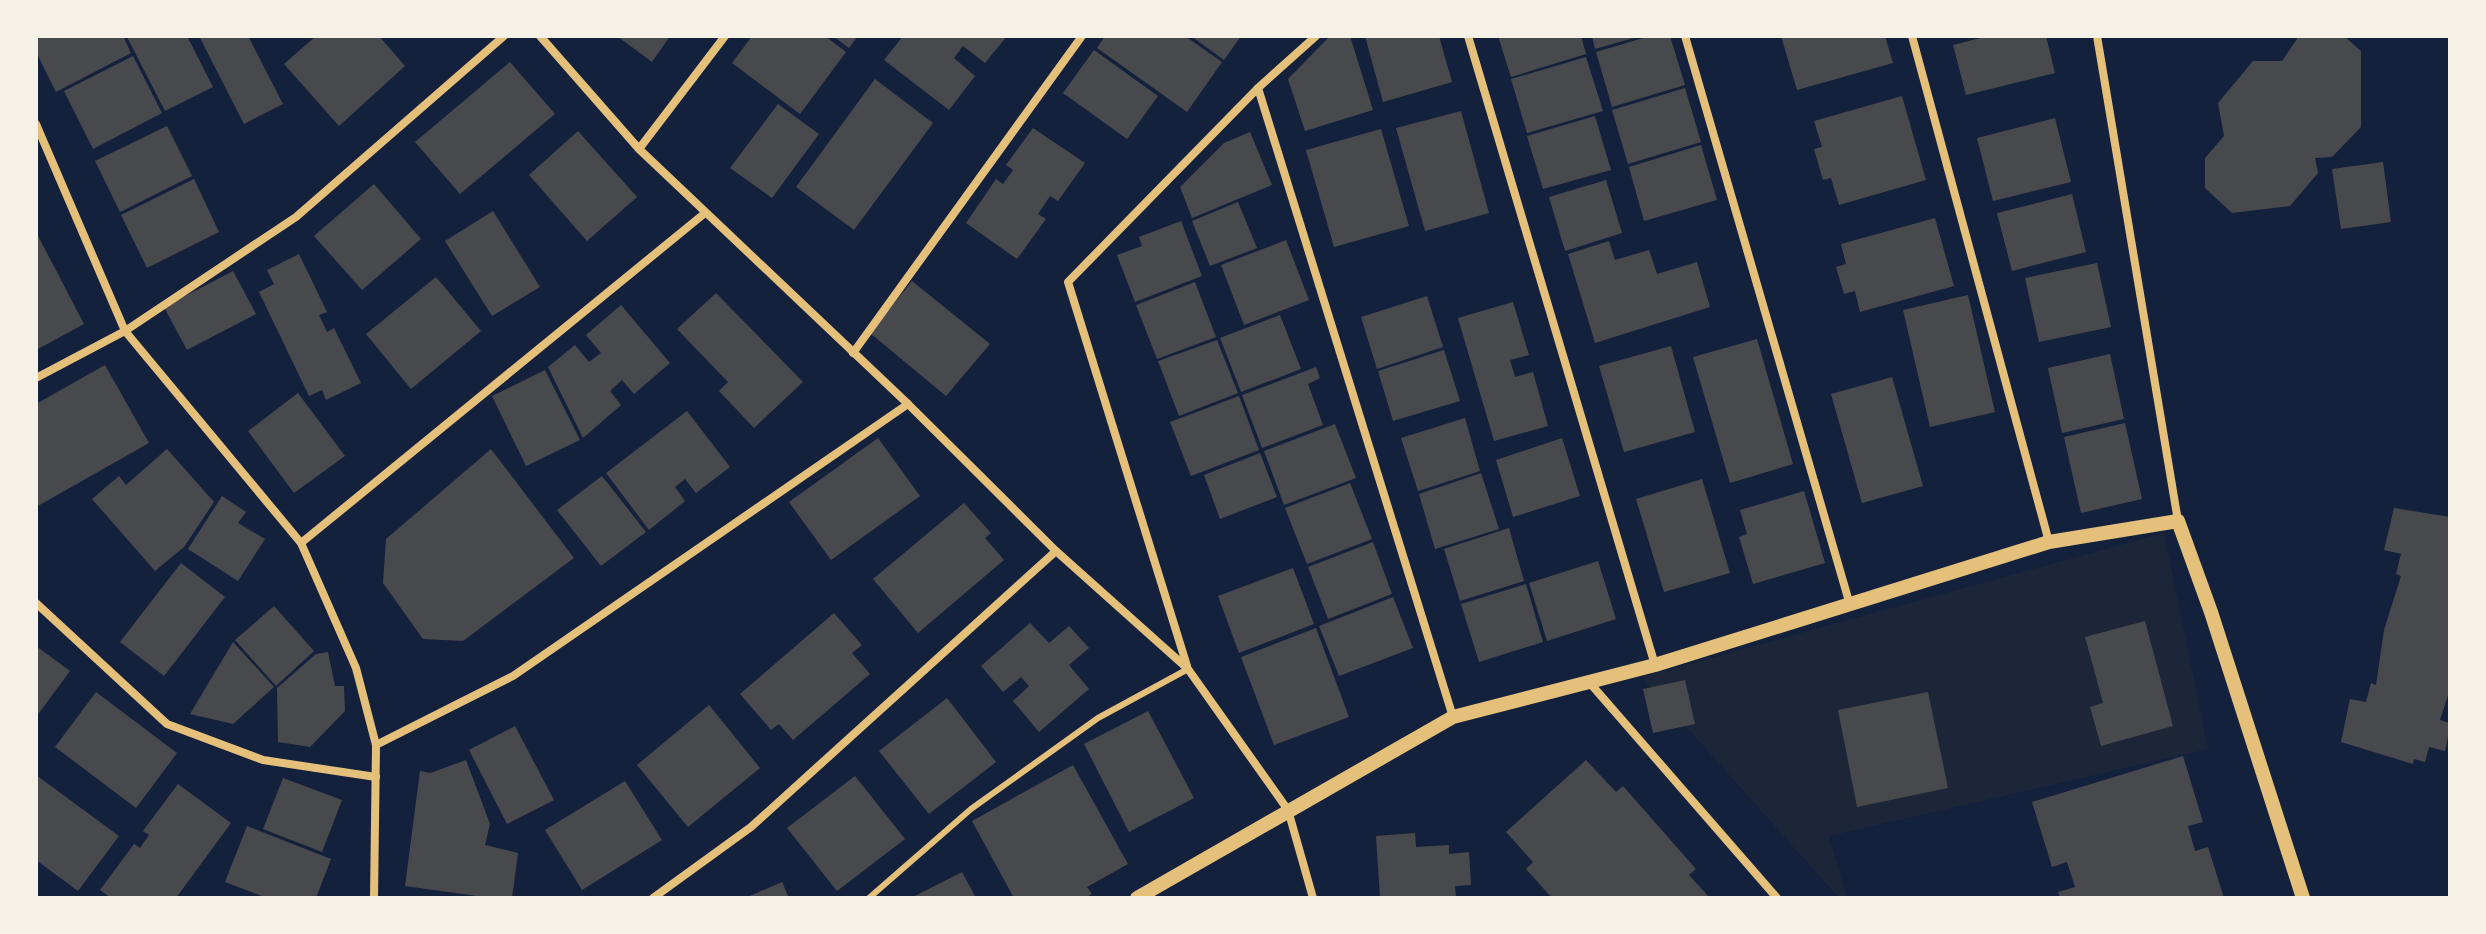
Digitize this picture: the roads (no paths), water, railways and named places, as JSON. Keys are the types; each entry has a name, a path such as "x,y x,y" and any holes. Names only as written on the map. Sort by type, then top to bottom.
{"street":[{"path":"36,378 125,331 296,217 504,36"},
{"path":"540,36 639,149 908,404 1056,551 1188,669 1288,810 1313,898"},
{"path":"639,149 725,36"},
{"path":"853,353 1082,36"},
{"path":"1188,669 1068,282 1258,88 1316,36"},
{"path":"1468,36 1655,665"},
{"path":"1685,36 1850,606"},
{"path":"1912,36 2049,542"},
{"path":"2097,36 2178,521 2211,612 2303,898"},
{"path":"1258,88 1453,717"},
{"path":"36,124 125,331 301,543 356,668 376,745 374,898"},
{"path":"301,543 705,213"},
{"path":"376,745 513,676 908,404"},
{"path":"1137,898 1453,717 1655,665 2049,542 2178,521"},
{"path":"653,898 751,827 1056,551"},
{"path":"36,603 167,724 263,760 376,777"},
{"path":"1589,682 1777,898"}],"lane":[{"path":"869,898 971,809 1072,736 1098,718 1188,669"}]}
